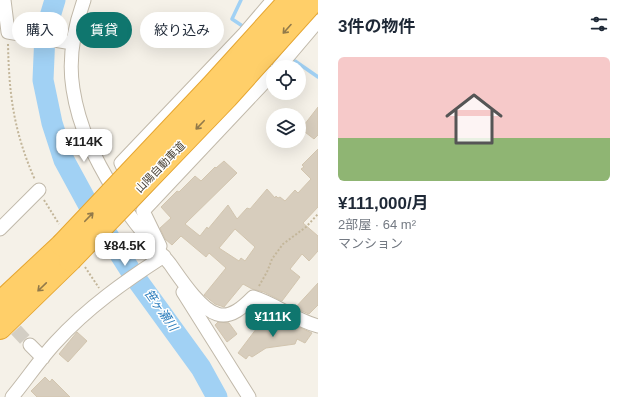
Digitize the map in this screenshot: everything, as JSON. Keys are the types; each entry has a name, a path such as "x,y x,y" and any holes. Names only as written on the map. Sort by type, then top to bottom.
{"highway":[{"name":"山陽自動車道","path":"0,328 213,85 290,0"},
{"name":"山陽自動車道","path":"0,303 69,249 227,97 314,0"}],"street":[{"path":"4,0 10,32"},
{"path":"84,0 68,43 73,89 84,132 96,158 130,216 153,246 249,397"},
{"path":"273,0 244,34 121,163 157,239 160,258 193,296 210,310 217,314 225,315 242,308 253,297 267,301 291,315 318,326"},
{"path":"284,60 318,21"},
{"path":"143,211 266,80"},
{"path":"0,229 39,190"},
{"path":"12,397 56,342 106,296 160,258"},
{"path":"30,345 43,358"}],"path":[{"path":"10,32 8,77 12,109 20,141 39,190 69,249 106,296"},
{"path":"253,297 267,272 272,259 283,244 306,227 318,214"}],"building":[{"path":"318,107 318,135 314,139 306,133 306,123"},
{"path":"318,149 318,207 303,223 318,236 318,251 309,261 302,254 290,269 300,277 282,301 243,284 224,307 215,304 204,295 226,268 209,253 206,257 181,236 172,245 165,239 160,228 171,218 161,207 195,176 201,181 215,167 216,168 224,161 237,173 185,224 200,236 207,227 208,229 228,205 237,219 247,208 250,209 267,189 275,198 276,196 278,198 280,197 285,201 295,190 298,193 311,179 301,169 304,167 302,165","holes":["235,229 255,247 245,261 241,258 239,261 219,248"]},
{"path":"318,283 318,305 309,314 295,308"},
{"path":"263,320 274,329 283,320 312,333 305,343 297,339 295,344 266,348 252,357 249,355 246,359 238,353"},
{"path":"218,322 229,323 237,334 227,342 215,325"},
{"path":"77,332 87,341 68,362 59,354"},
{"path":"45,377 50,382 52,379 70,397 37,397 31,391"}],"waterway":[{"name":"笹ヶ瀬川","path":"55,0 45,33 43,80 52,123 64,160 89,206 132,273 201,368 217,397"},
{"path":"241,0 232,19 244,27"},
{"path":"306,69 318,77"}],"tunnel":[{"path":"3,316 30,345"}]}
